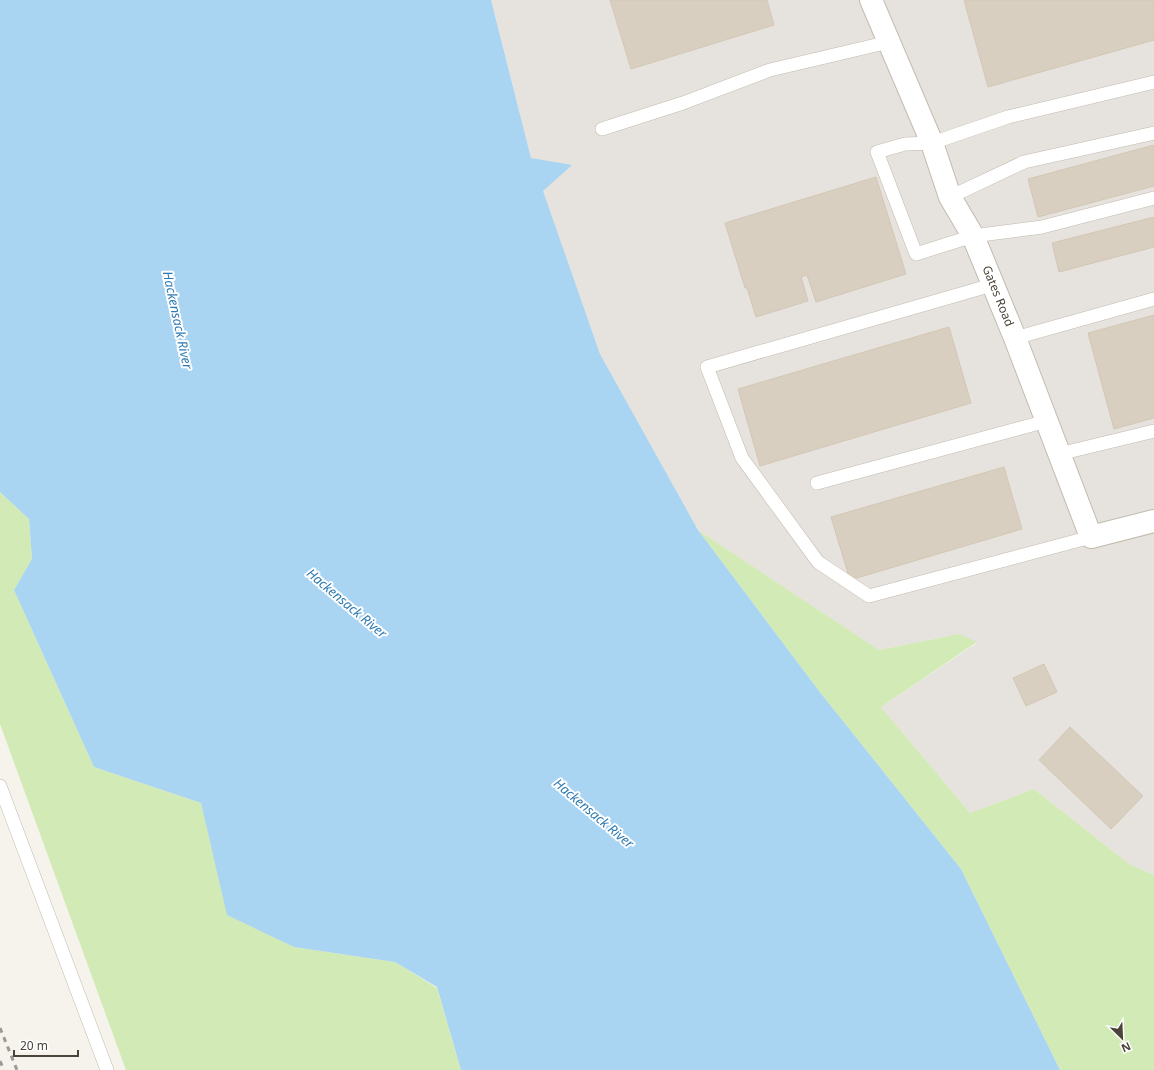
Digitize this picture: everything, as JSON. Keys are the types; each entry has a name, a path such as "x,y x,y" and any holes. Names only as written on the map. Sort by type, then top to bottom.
{"street":[{"name":"Gates Road","path":"871,0 932,143 950,196 973,236 1015,338 1091,537"},
{"path":"1091,537 1154,521"}],"lane":[{"path":"602,129 683,103 770,70 889,42"},
{"path":"1154,82 1008,117 932,143 905,144 877,152 916,254 973,236 1042,226 1154,198"},
{"path":"950,196 1024,162 1154,133"},
{"path":"992,285 706,367 742,458 818,562 868,596 1091,537"},
{"path":"1015,338 1154,299"},
{"path":"817,483 1047,421"},
{"path":"1060,454 1154,431"},
{"path":"0,786 107,1070"}],"shaded area":[{"path":"491,0 1154,0 1154,875 1129,864 1034,789 970,813 881,707 977,643 959,634 879,650 698,530 600,354 531,158"}],"green space":[{"path":"0,492 29,519 32,559 14,590 94,767 201,803 228,915 294,947 395,962 437,988 461,1070 126,1070 0,724"},
{"path":"698,530 879,650 959,634 977,642 881,707 970,813 1034,789 1129,864 1154,875 1154,1070 1060,1070 961,869 819,691"}],"water":[{"name":"Hackensack River","path":"0,0 491,0 531,158 572,165 543,191 600,354 698,530 819,691 961,869 1060,1070 461,1070 437,987 395,962 294,947 227,915 201,803 94,767 14,590 32,559 29,519 0,492"}],"building":[{"path":"610,0 767,0 774,25 631,69"},
{"path":"964,0 1154,0 1154,40 988,87"},
{"path":"1154,145 1154,186 1038,217 1028,179"},
{"path":"876,177 906,274 816,302 807,275 801,277 808,301 756,317 747,288 745,288 725,223"},
{"path":"1154,217 1154,247 1059,272 1052,243"},
{"path":"1154,315 1154,418 1114,429 1088,333"},
{"path":"949,327 971,403 760,466 738,389"},
{"path":"1004,467 1022,529 850,580 831,517"},
{"path":"1044,664 1057,692 1026,706 1013,678"},
{"path":"1070,727 1143,796 1111,829 1039,760"}],"railway":[{"path":"0,1028 17,1070"},
{"path":"0,1061 4,1070"}]}
